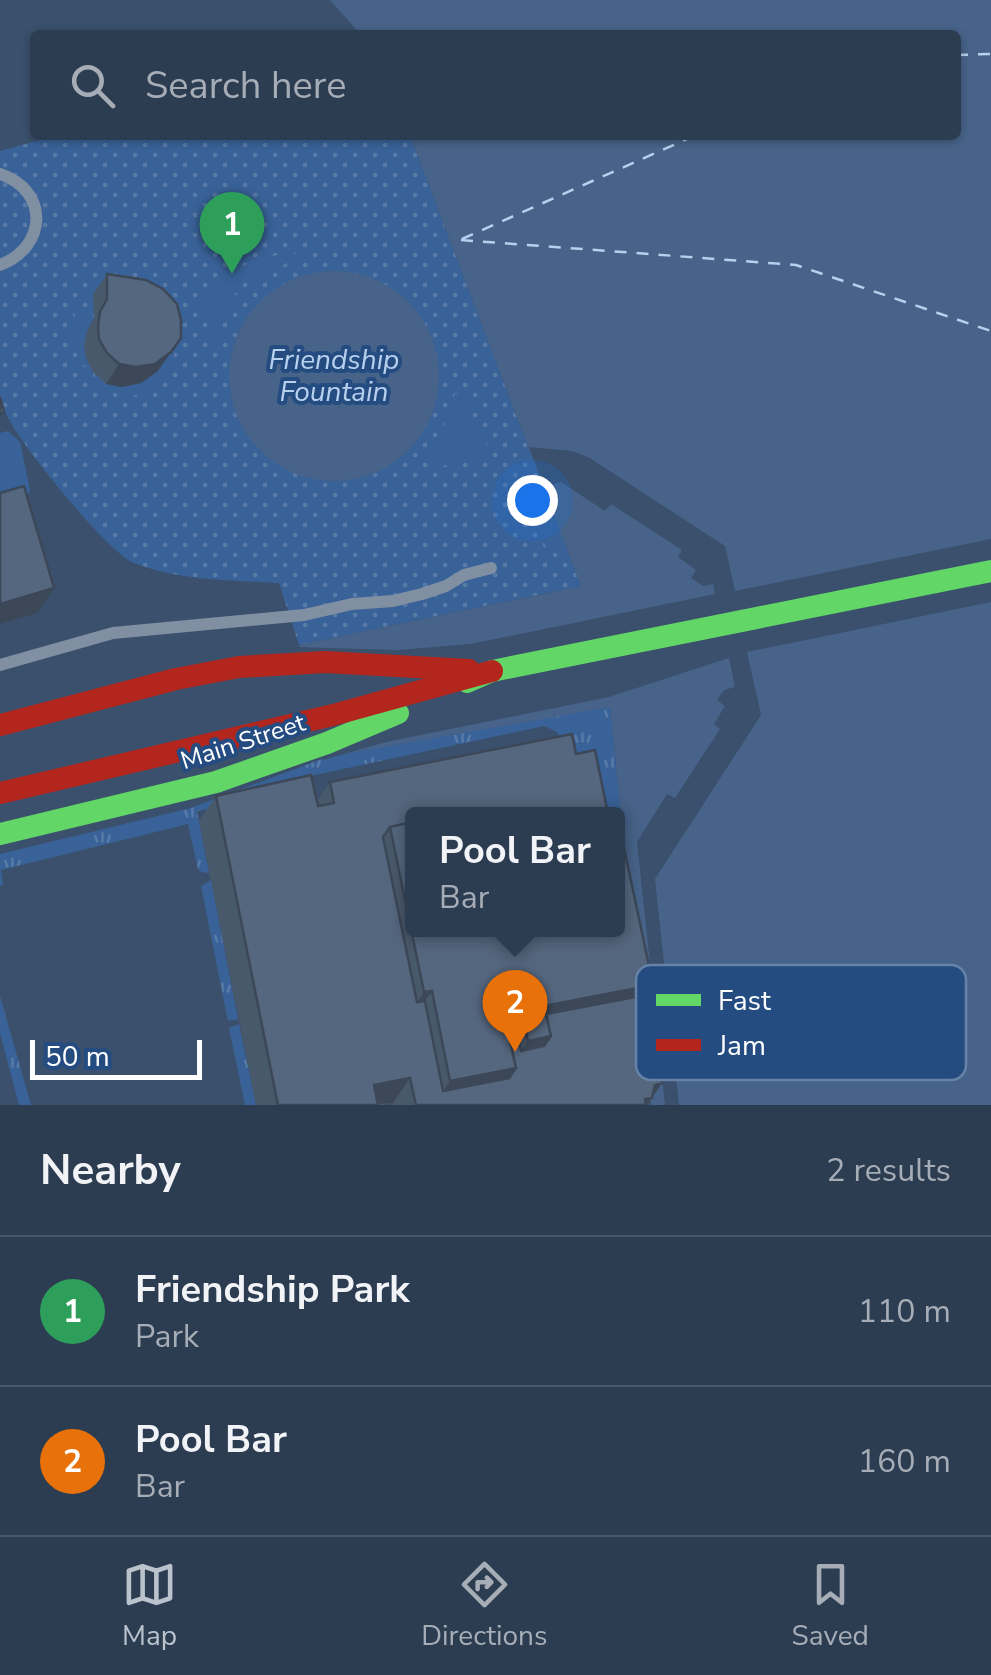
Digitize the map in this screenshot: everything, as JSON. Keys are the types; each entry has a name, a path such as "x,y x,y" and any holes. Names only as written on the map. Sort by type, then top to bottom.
{"main road":[{"name":"Main Street","path":"0,834 202,786 364,728 492,671 991,571"},
{"name":"Main Street","path":"0,725 179,678 233,668 289,663 492,671"},
{"path":"347,689 492,671"},
{"path":"0,793 301,722 492,671"}],"lane":[{"path":"0,174 17,181 28,192 37,220 26,250 0,265"},
{"path":"0,665 113,633 304,615 393,600 422,594 491,568"}],"green space":[{"path":"40,140 412,140 581,586 299,645 279,583 169,573 121,555 47,474 8,418 0,397 0,151"},
{"path":"289,253 313,256 288,262 256,281 246,271 228,287 239,298 222,324 216,343 197,303 238,269"},
{"path":"95,283 102,283 174,334 173,360 165,377 127,399 95,381 95,374 106,384 93,294"},
{"path":"93,309 85,342 90,367 84,366 71,328 76,326 74,310"},
{"path":"455,393 466,402 491,454 436,465 427,455 444,425"},
{"path":"8,431 20,442 30,490 21,506 0,513 0,433"},
{"path":"544,487 567,548 549,555 531,499"},
{"path":"610,706 620,807 594,807 557,732 544,726 301,778 303,790 197,811 209,873 198,869 188,824 1,870 0,886 0,854 191,808 327,757"},
{"path":"625,852 637,965 636,982 625,926"},
{"path":"211,880 238,1019 228,1021 201,886"},
{"path":"0,996 31,1105 19,1105 0,1033"},
{"path":"239,1024 256,1105 245,1105 229,1028"}],"water":[{"path":"330,0 991,0 991,1105 651,1105 648,1080 966,1080 966,965 637,965 625,853 625,807 620,807 610,707 327,757 299,645 581,586 412,140 961,140 961,30 357,30"},
{"name":"Friendship Fountain","path":"334,271 374,279 409,301 431,336 439,376 431,416 409,451 374,473 334,481 294,473 259,451 237,416 229,376 237,336 259,301 294,279"}],"pier":[{"path":"529,447 572,451 588,457 725,546 735,591 991,539 991,602 747,652 761,715 655,879 664,965 650,965 637,842 667,794 675,798 720,729 714,724 725,706 717,700 724,690 735,687 729,658 609,697 386,742 323,760 295,647 398,650 471,644 715,594 713,584 703,586 691,578 696,570 678,557 682,550 611,504 605,511 561,482 544,487"},
{"path":"662,1080 676,1080 679,1105 665,1105"}],"building":[{"path":"107,274 146,280 163,289 177,304 181,338 155,364 119,364 99,339 100,312 107,299"},
{"path":"24,486 54,588 0,604 0,493"},
{"path":"572,734 576,754 595,750 607,807 405,807 405,824 390,827 383,837 417,1002 425,1001 443,1091 509,1078 516,1068 503,1010 512,1009 521,1051 544,1046 551,1036 546,1014 636,997 636,1080 662,1083 655,1085 652,1098 645,1099 646,1105 416,1105 410,1078 374,1085 378,1105 278,1105 216,796 311,775 318,806 334,803 330,782"},
{"path":"405,824 405,900 390,827"},
{"path":"625,852 649,965 636,965 636,988 544,1006 551,1036 528,1041 519,999 502,1002 516,1068 450,1081 432,991 424,992 413,937 625,937"}],"ferry route":[{"path":"961,55 991,54"},
{"path":"462,239 685,140"},
{"path":"461,240 796,265 991,331"}],"traffic: fast":[{"path":"467,682 492,671 991,571"},
{"path":"0,834 216,782 398,713"}],"traffic: jam":[{"path":"0,725 176,679 239,667 325,662 469,670"},
{"path":"0,793 333,715 492,671"}],"place":[{"name":"Friendship Park","path":"232,274"},
{"name":"Pool Bar","path":"515,1052"}]}
